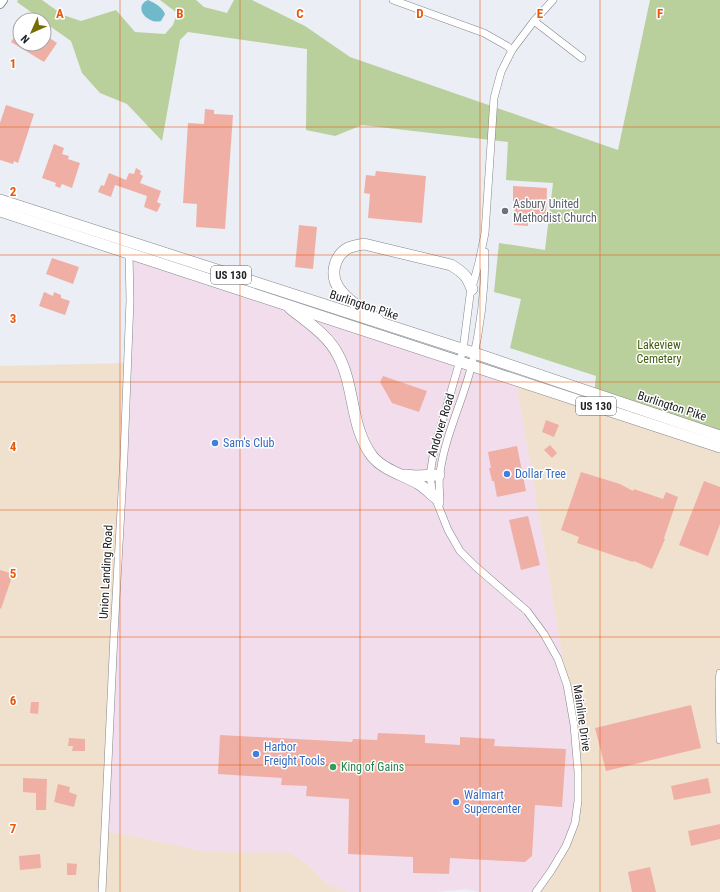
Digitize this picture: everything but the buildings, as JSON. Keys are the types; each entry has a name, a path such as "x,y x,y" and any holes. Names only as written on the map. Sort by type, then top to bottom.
{"highway":[{"name":"Burlington Pike","path":"0,200 388,327 474,353 720,436"},
{"name":"Burlington Pike","path":"0,211 720,447"},
{"path":"388,327 350,300 340,290 334,277 334,267 338,256 350,247 364,244 451,265 463,272 472,289"},
{"path":"284,304 321,334 338,354 344,367 364,446 373,458 387,468 418,484 436,498"},
{"path":"398,474 416,476 435,475"}],"street":[{"path":"0,4 3,0"},
{"path":"393,0 484,33 512,50"},
{"name":"Andover Road","path":"440,509 432,490 435,475 472,365 483,306 485,280 485,233 494,98 501,72 512,50 534,21 553,0"},
{"path":"534,21 582,58"},
{"name":"Andover Road","path":"440,509 435,475 434,450 463,350 472,289 485,233"},
{"name":"Union Landing Road","path":"102,892 124,456 130,300 129,253"},
{"name":"Mainline Drive","path":"440,509 448,530 460,551 475,566 527,610 544,634 558,659 567,685 574,725 578,772 578,801 575,823 566,846 536,892"},
{"path":"720,673 720,740"}],"shaded area":[{"path":"129,253 516,380 574,725 578,801 566,846 536,892 479,892 466,889 437,892 348,892 327,884 310,867 200,852 156,841 105,831"},
{"path":"127,363 105,831 205,852 290,853 310,867 327,884 348,892 0,892 0,366"},
{"path":"516,380 720,447 720,892 536,892 566,846 578,801 574,725"}],"green space":[{"name":"Lakeview Cemetery","path":"18,0 42,0 63,15 81,21 116,10 135,32 165,34 173,25 177,13 160,0 196,0 204,7 227,13 234,0 252,0 305,26 350,57 618,150 650,0 720,0 720,436 594,395 596,376 510,348 521,299 494,292 499,243 545,250 553,183 506,180 508,142 362,125 335,136 306,130 307,49 188,32 180,40 162,141 127,104 100,93 82,73 71,41 52,28 52,12 31,12 17,2"}],"water":[{"path":"148,0 153,2 164,12 165,14 161,21 156,22 144,15 141,7 143,3"}],"place":[{"name":"Asbury United Methodist Church","path":"505,211"},
{"name":"Sam's Club","path":"215,443"},
{"name":"Dollar Tree","path":"507,474"},
{"name":"Harbor Freight Tools","path":"256,754"},
{"name":"King of Gains","path":"333,767"},
{"name":"Walmart Supercenter","path":"456,802"}]}
